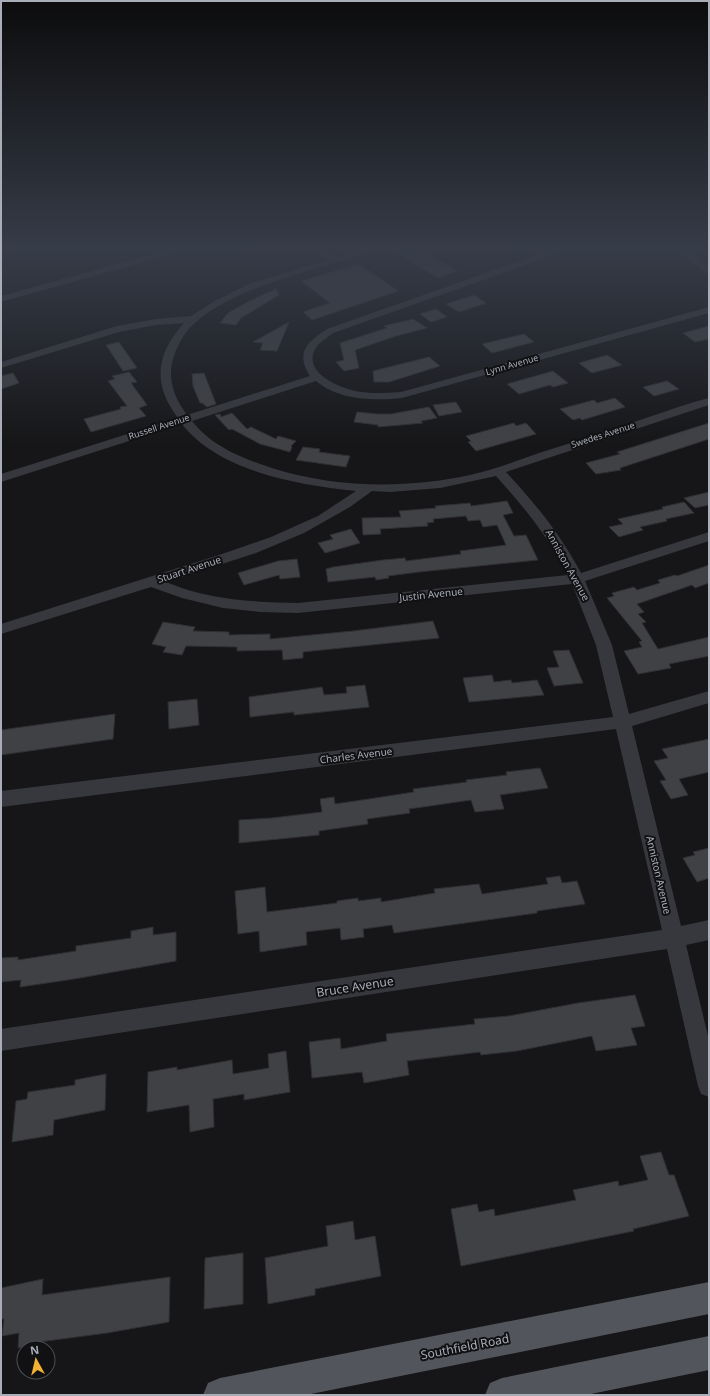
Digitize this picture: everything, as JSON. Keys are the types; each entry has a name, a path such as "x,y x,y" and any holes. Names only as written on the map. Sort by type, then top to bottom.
{"main road":[{"name":"Southfield Road","path":"220,1395 257,1391 709,1298"},
{"path":"502,1395 709,1352"}],"street":[{"path":"199,315 193,319 174,342 166,362 165,376 167,390 178,412 196,432 234,457 286,476 315,482 368,488 404,488 436,485 466,480 498,471"},
{"path":"317,377 311,371 307,363 307,355 313,344 330,332 377,315"},
{"name":"Lynn Avenue","path":"317,377 334,388 354,393 378,396 402,395 690,315"},
{"path":"1,365 117,329 156,322 193,319"},
{"name":"Russell Avenue","path":"1,478 317,377"},
{"name":"Swedes Avenue","path":"498,471 709,401"},
{"name":"Anniston Avenue","path":"498,471 517,490 548,529 577,578 590,604 604,646 623,722 709,1086"},
{"name":"Stuart Avenue","path":"1,629 259,547 306,528 336,511 368,488"},
{"name":"Justin Avenue","path":"151,581 179,594 206,601 243,606 298,608 577,578 709,536"},
{"name":"Charles Avenue","path":"1,799 623,722 709,697"},
{"name":"Bruce Avenue","path":"1,1040 674,938 709,930"}],"building":[{"path":"226,315 246,315 241,318 236,325 220,323"},
{"path":"307,315 326,315 312,320"},
{"path":"422,315 444,315 447,317 431,322"},
{"path":"413,319 427,328 396,336 355,350 359,368 344,371 336,362 344,360 340,343 387,328 384,326"},
{"path":"289,322 277,351 260,350 263,343 253,342"},
{"path":"709,326 709,339 695,342 683,333"},
{"path":"524,334 534,342 492,353 482,344"},
{"path":"119,342 137,368 123,371 106,345"},
{"path":"607,355 622,365 592,373 579,363"},
{"path":"429,357 440,366 389,382 374,382 373,371"},
{"path":"553,371 568,383 553,387 550,385 519,394 507,384"},
{"path":"129,372 137,382 131,383 147,405 139,408 146,416 91,432 84,419 127,406 108,381 115,379 112,376"},
{"path":"13,373 19,383 1,389 1,376"},
{"path":"204,373 216,404 207,407 200,403 193,386 192,374"},
{"path":"667,381 679,389 654,396 643,387"},
{"path":"615,398 625,407 582,420 580,418 573,420 560,409 594,400 597,403"},
{"path":"456,402 462,412 439,416 433,405"},
{"path":"429,407 437,418 421,421 423,423 378,427 378,425 354,422 357,412 391,414"},
{"path":"232,413 247,429 251,427 276,439 278,436 296,441 291,446 290,452 260,444 232,429 229,430 215,415 220,414 221,417"},
{"path":"514,423 516,426 526,423 536,434 476,451 468,442 471,441 466,436"},
{"path":"709,423 709,439 620,468 621,470 596,474 586,463 620,454 617,452"},
{"path":"303,447 320,449 319,452 350,456 346,467 296,460"},
{"path":"709,492 709,505 695,508 684,498"},
{"path":"507,501 513,513 503,515 514,536 526,535 538,560 419,572 388,576 389,578 376,580 375,577 328,582 326,569 333,567 405,558 406,561 461,554 460,551 506,545 497,525 483,527 480,520 468,521 466,516 433,519 434,522 427,523 428,526 380,529 381,534 363,535 362,518 401,517 399,511 470,503 471,506"},
{"path":"684,502 694,513 666,519 667,521 640,527 643,530 619,537 609,527 623,524 618,519 663,509 662,507"},
{"path":"351,529 360,543 325,553 318,543 333,539 330,535"},
{"path":"297,559 300,577 280,579 279,575 244,585 238,573 278,561"},
{"path":"709,565 709,583 695,588 692,585 637,604 644,612 638,614 646,622 642,623 658,649 709,637 709,656 669,664 671,668 638,674 624,651 642,647 639,642 642,641 607,598 614,596 612,593 634,587 637,590 660,583 658,580 675,575 677,576"},
{"path":"433,621 439,638 303,652 303,658 283,660 282,650 237,651 237,647 186,646 182,655 163,652 166,647 152,644 163,622 195,627 193,631 229,632 229,635 270,634 270,639"},
{"path":"569,650 583,683 554,686 547,668 559,667 553,651"},
{"path":"492,675 494,682 511,680 512,683 537,680 544,695 469,702 463,678"},
{"path":"365,685 369,707 294,715 294,712 250,717 249,697 322,687 324,695 347,693 346,687"},
{"path":"197,699 199,725 169,729 168,702"},
{"path":"115,714 113,739 1,755 1,730"},
{"path":"709,739 709,772 679,779 688,795 671,799 660,781 666,780 654,761 668,758 662,749"},
{"path":"540,768 548,788 500,795 504,809 475,812 471,800 409,809 410,813 367,819 368,824 319,831 319,835 239,843 239,820 322,812 320,799 334,797 335,804 414,792 413,789 467,782 466,780 507,775 506,772"},
{"path":"709,848 709,878 697,882 683,858 695,855 693,852"},
{"path":"560,876 562,883 577,881 585,904 537,911 537,913 394,933 392,925 363,929 364,937 341,940 340,928 306,932 307,945 260,952 259,931 238,934 235,891 265,887 267,912 337,903 337,901 358,898 358,901 381,898 381,902 435,893 434,889 479,884 482,894 548,884 546,878"},
{"path":"153,927 153,935 176,932 176,961 20,987 21,980 1,982 1,958 18,957 18,960 76,951 76,946 131,938 131,931"},
{"path":"635,995 645,1026 631,1028 637,1045 596,1051 592,1036 517,1051 481,1055 480,1052 407,1061 409,1075 364,1083 362,1072 312,1078 309,1042 340,1038 341,1049 387,1041 386,1034 475,1024 474,1019 509,1016 578,1003"},
{"path":"286,1051 290,1092 244,1100 244,1094 213,1099 214,1127 190,1132 189,1105 147,1112 148,1072 177,1067 177,1070 232,1060 233,1074 269,1068 268,1054"},
{"path":"106,1074 105,1110 54,1120 53,1135 12,1142 16,1101 27,1099 28,1092 75,1085 75,1080"},
{"path":"661,1152 669,1175 674,1175 689,1216 633,1229 634,1231 461,1266 451,1209 477,1204 479,1212 494,1209 495,1216 576,1200 573,1190 618,1181 619,1186 648,1180 640,1156"},
{"path":"353,1221 355,1240 375,1236 381,1276 315,1289 315,1295 268,1304 265,1258 328,1246 326,1226"},
{"path":"243,1253 243,1304 204,1309 205,1258"},
{"path":"170,1277 169,1322 107,1333 54,1340 19,1340 19,1333 2,1336 4,1319 1,1319 1,1288 43,1279 42,1295"}]}
